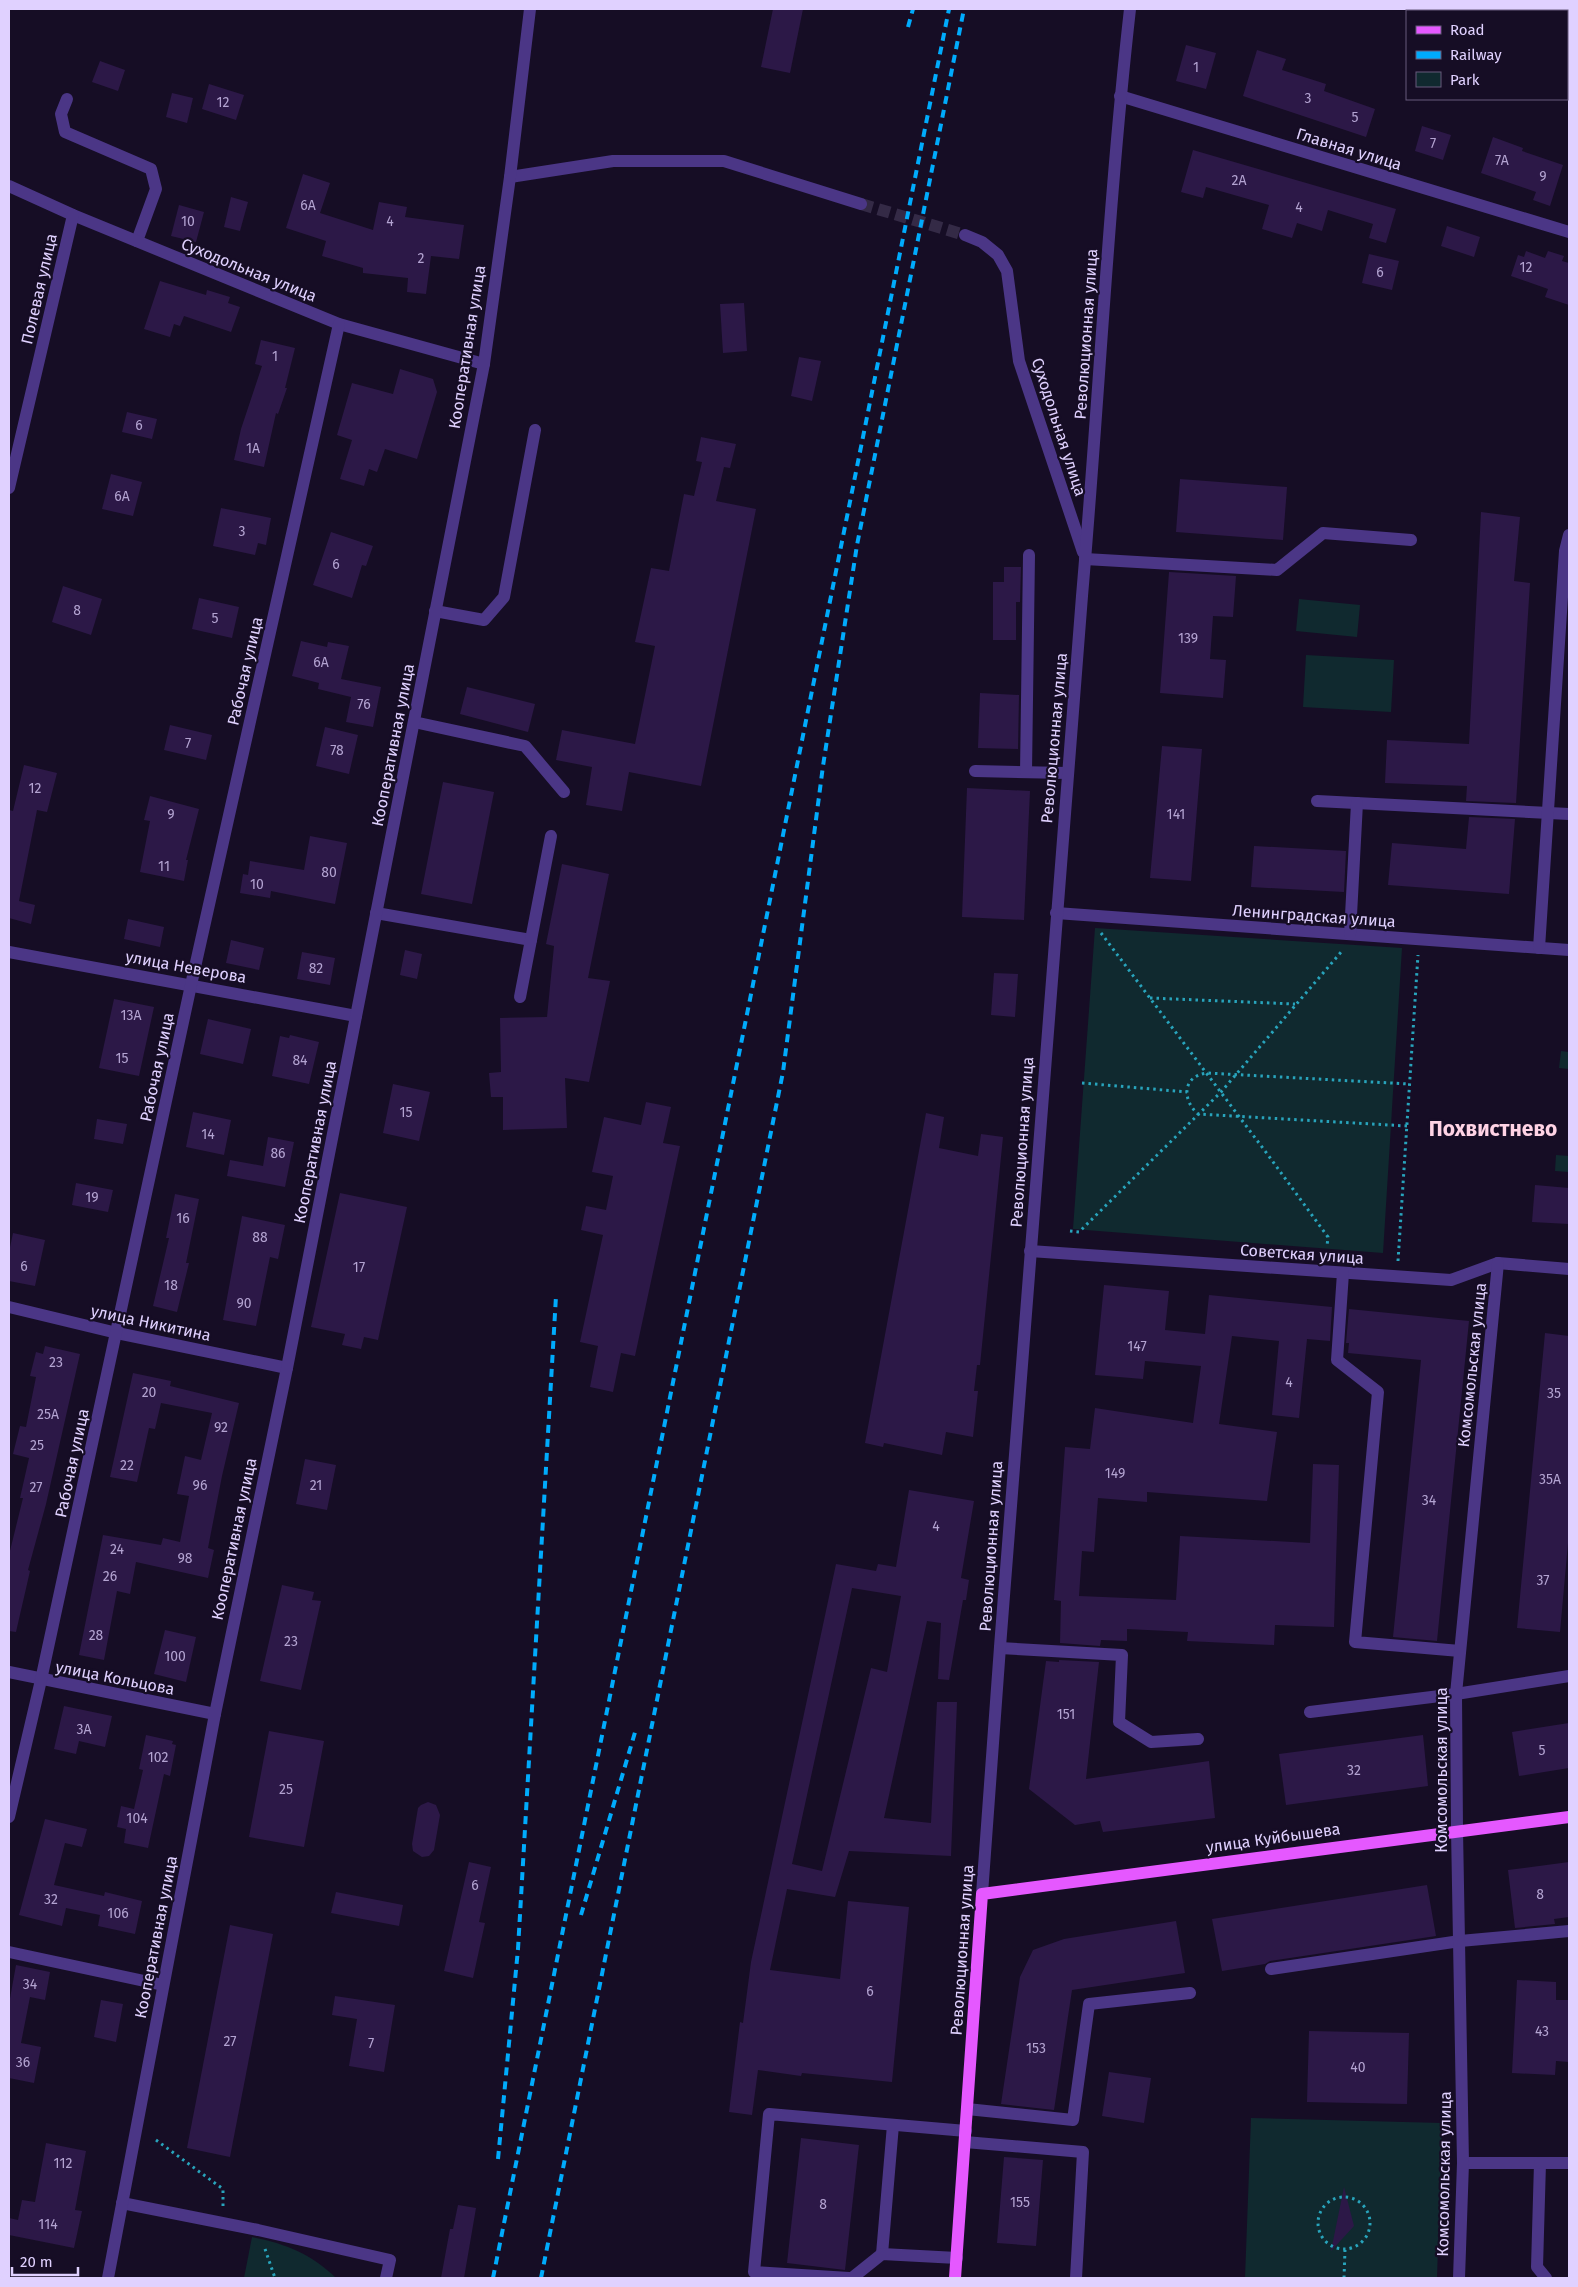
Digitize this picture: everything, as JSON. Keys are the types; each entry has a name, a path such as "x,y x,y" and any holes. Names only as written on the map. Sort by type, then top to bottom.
{"main road":[{"name":"улица Куйбышева","path":"982,1894 1457,1830 1569,1817"},
{"name":"Революционная улица","path":"955,2278 982,1894"}],"street":[{"name":"Кооперативная улица","path":"108,2278 214,1714 286,1368 484,364 510,177 530,9"},
{"name":"Революционная улица","path":"982,1894 1056,913 1086,559 1120,96 1130,9"},
{"name":"Главная улица","path":"1120,96 1569,232"},
{"path":"68,99 61,114 65,132 151,169 156,189 137,241"},
{"path":"510,177 614,161 724,161 861,204"},
{"name":"Суходольная улица","path":"9,186 73,215 339,324 484,364"},
{"name":"Полевая улица","path":"9,488 73,215"},
{"name":"Суходольная улица","path":"964,235 982,242 998,255 1007,271 1019,361 1086,559"},
{"name":"Рабочая улица","path":"9,1817 117,1333 191,985 339,324"},
{"path":"436,611 484,620 504,596 536,430"},
{"path":"1086,559 1277,570 1323,533 1411,540"},
{"path":"1540,948 1549,813 1563,660 1565,551 1569,535"},
{"path":"1026,772 1029,555"},
{"path":"414,722 525,746 564,792"},
{"path":"975,772 1068,773"},
{"path":"1317,801 1569,814"},
{"path":"1353,935 1357,803"},
{"path":"520,997 551,836"},
{"path":"376,913 531,940"},
{"name":"Ленинградская улица","path":"1056,913 1569,950"},
{"name":"улица Неверова","path":"9,952 356,1016"},
{"name":"Советская улица","path":"1030,1251 1451,1280 1498,1263 1569,1269"},
{"name":"Комсомольская улица","path":"1459,2278 1463,2163 1456,1694 1498,1263"},
{"path":"1343,1273 1336,1360 1378,1392 1356,1642 1460,1651"},
{"name":"улица Никитина","path":"9,1307 117,1333 286,1368"},
{"path":"1000,1648 1122,1654 1119,1722 1151,1742 1198,1739"},
{"name":"улица Кольцова","path":"9,1672 214,1714"},
{"path":"1310,1712 1456,1694 1569,1676"},
{"path":"1271,1969 1460,1941 1569,1931"},
{"path":"9,1952 163,1986"},
{"path":"967,2109 1073,2120 1090,2004 1190,1993"},
{"path":"956,2258 882,2254 851,2278 753,2275 769,2114 893,2125 965,2137 1083,2152 1076,2278"},
{"path":"882,2254 893,2125"},
{"path":"1463,2163 1569,2163"},
{"path":"1540,2163 1537,2267 1546,2278"},
{"path":"122,2203 258,2230 390,2260 386,2278"}],"path":[{"path":"1095,928 1101,932 1239,1116 1328,1238 1327,1246"},
{"path":"1070,1231 1079,1232 1221,1092 1353,935"},
{"path":"1396,1276 1419,939"},
{"path":"1150,998 1296,1004"},
{"path":"1407,1126 1198,1114 1188,1103 1187,1092 1191,1079 1197,1074 1206,1073 1410,1084"},
{"path":"1082,1083 1187,1092"},
{"path":"156,2140 223,2189 224,2223"},
{"path":"1344,2197 1360,2203 1366,2210 1370,2227 1361,2243 1345,2250 1328,2244 1319,2232 1318,2223 1319,2215 1329,2202 1344,2197"},
{"path":"258,2230 275,2278"},
{"path":"1344,2278 1345,2250"}],"green space":[{"path":"1299,599 1360,605 1357,637 1296,631"},
{"path":"1306,655 1394,660 1391,712 1303,707"},
{"path":"1095,928 1402,948 1383,1253 1073,1229"},
{"path":"1561,1051 1569,1052 1569,1069 1559,1068"},
{"path":"1556,1155 1569,1156 1569,1172 1555,1171"},
{"path":"1251,2118 1442,2123 1437,2278 1245,2278"},
{"path":"252,2237 286,2246 297,2251 317,2262 336,2278 244,2278"}],"building":[{"path":"773,9 803,9 790,73 761,67"},
{"path":"1186,45 1216,53 1206,89 1176,81"},
{"path":"1257,50 1286,59 1282,70 1326,84 1324,91 1375,109 1366,137 1243,96"},
{"path":"100,61 125,70 118,91 92,82"},
{"path":"209,84 244,95 236,120 202,109"},
{"path":"172,93 193,98 187,123 166,117"},
{"path":"1422,126 1451,135 1443,160 1415,151"},
{"path":"1493,137 1523,148 1522,151 1563,165 1550,206 1533,200 1536,192 1481,173"},
{"path":"1193,150 1396,209 1386,243 1369,238 1373,224 1328,210 1322,231 1297,223 1292,238 1262,229 1269,205 1206,187 1203,198 1181,192"},
{"path":"303,174 330,183 320,213 373,230 379,202 407,207 405,217 464,225 459,259 431,256 426,294 407,292 408,278 363,273 363,268 322,256 326,241 286,228"},
{"path":"231,197 248,202 240,231 224,227"},
{"path":"179,205 204,212 196,242 171,236"},
{"path":"1447,226 1480,237 1474,257 1441,246"},
{"path":"1526,251 1545,258 1548,251 1564,256 1562,261 1569,263 1569,305 1545,297 1548,289 1511,276 1518,255 1524,257"},
{"path":"1369,254 1399,261 1392,290 1362,283"},
{"path":"160,281 206,295 207,290 230,297 228,303 240,307 231,332 184,316 180,326 174,324 170,337 144,329"},
{"path":"744,303 747,351 723,353 720,304"},
{"path":"261,340 295,348 285,388 287,388 278,414 276,413 264,467 234,460 241,429 262,366 255,364"},
{"path":"799,357 821,361 812,401 791,396"},
{"path":"400,369 433,379 437,392 417,459 385,449 377,472 369,469 364,486 340,479 352,440 337,435 352,383 393,394"},
{"path":"127,412 157,419 152,439 122,432"},
{"path":"701,437 736,444 730,468 724,467 716,501 756,509 701,786 629,772 622,811 586,805 592,767 556,760 562,730 635,744 655,646 635,642 651,568 669,571 684,494 694,496 702,462 696,461"},
{"path":"111,474 142,482 133,516 102,509"},
{"path":"1180,479 1287,487 1283,540 1176,532"},
{"path":"221,508 271,518 266,545 258,543 255,555 213,546"},
{"path":"1481,512 1520,517 1514,581 1530,583 1516,803 1466,801 1467,786 1385,783 1387,740 1469,744"},
{"path":"331,532 373,546 366,566 362,565 352,598 313,585"},
{"path":"1004,567 1021,567 1020,602 1016,602 1016,640 993,640 993,582 1004,582"},
{"path":"1169,572 1236,576 1233,617 1213,616 1210,659 1226,660 1223,698 1160,693"},
{"path":"63,586 102,599 91,635 52,622"},
{"path":"199,598 239,607 232,638 192,629"},
{"path":"301,641 327,647 328,642 349,646 341,679 381,687 373,727 346,722 351,697 318,689 319,683 292,676"},
{"path":"467,687 535,704 528,732 460,714"},
{"path":"980,693 1019,695 1018,749 978,748"},
{"path":"170,725 212,735 206,760 164,750"},
{"path":"325,727 358,735 349,774 316,766"},
{"path":"1162,746 1202,749 1191,881 1150,878"},
{"path":"24,765 57,773 47,812 37,810 19,901 35,905 31,924 9,918 9,810 13,811"},
{"path":"443,782 494,792 472,904 421,894"},
{"path":"967,788 1030,791 1024,920 962,917"},
{"path":"150,796 199,809 186,860 188,860 184,881 140,872 150,821 144,820"},
{"path":"1469,817 1515,819 1509,894 1388,885 1392,843 1466,849"},
{"path":"310,836 347,843 335,904 271,891 270,898 240,893 243,874 248,875 250,861 304,870"},
{"path":"1254,846 1346,851 1344,892 1251,887"},
{"path":"562,864 609,874 588,978 610,981 589,1082 565,1078 567,1128 503,1130 503,1097 491,1097 489,1073 501,1072 500,1018 547,1017 554,946 546,944"},
{"path":"128,919 164,927 160,947 124,939"},
{"path":"231,940 264,948 259,970 226,963"},
{"path":"405,950 422,954 417,979 400,975"},
{"path":"302,952 335,958 330,985 297,979"},
{"path":"994,973 1018,974 1015,1017 991,1015"},
{"path":"114,999 154,1007 139,1076 99,1068"},
{"path":"208,1019 251,1029 243,1064 200,1054"},
{"path":"290,1035 319,1042 309,1084 272,1076 280,1036 289,1038"},
{"path":"393,1084 430,1092 419,1141 383,1133"},
{"path":"646,1102 671,1107 663,1143 680,1146 635,1356 621,1353 613,1392 590,1387 598,1346 580,1342 603,1235 581,1230 586,1206 606,1210 613,1176 592,1172 604,1117 641,1125"},
{"path":"193,1112 231,1120 224,1155 186,1147"},
{"path":"926,1113 944,1117 939,1148 978,1156 981,1134 1003,1137 980,1365 977,1365 974,1391 978,1391 973,1437 946,1432 942,1455 884,1443 883,1447 865,1443"},
{"path":"97,1119 127,1124 123,1144 94,1139"},
{"path":"268,1137 294,1142 285,1187 227,1176 230,1160 263,1166"},
{"path":"76,1183 113,1190 108,1212 72,1205"},
{"path":"1535,1185 1569,1188 1569,1224 1532,1222"},
{"path":"340,1193 407,1207 378,1340 364,1337 361,1349 342,1345 345,1334 311,1327"},
{"path":"175,1194 199,1199 186,1263 189,1263 177,1312 153,1306 169,1238 166,1238"},
{"path":"242,1216 285,1225 278,1259 270,1257 256,1326 223,1320"},
{"path":"13,1233 45,1240 35,1286 9,1281 9,1252"},
{"path":"1104,1285 1169,1291 1165,1330 1205,1334 1209,1295 1332,1307 1330,1341 1307,1339 1299,1418 1272,1415 1279,1341 1232,1336 1219,1424 1277,1432 1267,1501 1147,1492 1147,1502 1098,1498 1094,1552 1082,1551 1079,1596 1176,1600 1180,1536 1310,1543 1313,1464 1339,1465 1334,1627 1275,1625 1274,1645 1187,1641 1188,1632 1127,1629 1127,1641 1101,1640 1100,1646 1060,1643 1061,1601 1054,1600 1065,1447 1090,1449 1095,1408 1193,1423 1201,1366 1145,1361 1143,1379 1095,1375"},
{"path":"1349,1309 1469,1321 1437,1641 1393,1637 1421,1360 1348,1353 1349,1343 1346,1343"},
{"path":"1545,1333 1569,1336 1569,1532 1560,1632 1517,1628"},
{"path":"45,1346 80,1354 46,1504 28,1570 30,1571 16,1632 9,1631 9,1555 23,1498 20,1498 29,1458 13,1454 20,1426 26,1427 36,1377 30,1376 36,1352 43,1354"},
{"path":"133,1373 171,1381 170,1386 239,1403 208,1548 214,1550 208,1578 136,1562 130,1594 117,1591 104,1660 79,1655 103,1535 161,1545 163,1538 180,1542 189,1496 177,1494 185,1456 201,1460 212,1413 161,1403 155,1429 149,1428 137,1482 110,1477"},
{"path":"305,1459 336,1465 327,1510 296,1504"},
{"path":"909,1490 974,1501 961,1578 969,1580 966,1600 963,1600 949,1680 938,1679 941,1623 927,1621 884,1818 931,1823 937,1702 957,1702 951,1856 849,1851 835,1897 787,1889 770,1970 840,1979 848,1901 909,1907 892,2082 802,2073 801,2076 758,2070 752,2115 729,2112 740,2022 743,2023 751,1962 836,1564 876,1571 878,1564 896,1567","holes":["852,1588 901,1596 887,1672 871,1668 822,1871 792,1864"]},
{"path":"282,1585 314,1592 312,1600 321,1601 301,1690 260,1681"},
{"path":"165,1630 196,1637 186,1682 154,1674"},
{"path":"1059,1660 1099,1662 1086,1779 1209,1761 1215,1818 1103,1832 1100,1821 1075,1825 1029,1789 1046,1661 1059,1662"},
{"path":"64,1706 112,1716 105,1747 79,1741 76,1754 54,1749"},
{"path":"1569,1723 1569,1768 1519,1776 1512,1732"},
{"path":"269,1731 324,1741 304,1847 249,1837"},
{"path":"146,1735 173,1741 172,1744 176,1745 170,1776 164,1774 148,1848 124,1843 126,1829 117,1827 121,1806 134,1809 143,1770 139,1769"},
{"path":"1423,1735 1428,1786 1286,1805 1279,1754"},
{"path":"428,1802 436,1805 440,1815 434,1850 429,1856 422,1857 413,1851 412,1844 418,1808"},
{"path":"45,1819 87,1829 82,1847 65,1843 54,1885 104,1896 105,1892 142,1901 135,1934 98,1926 100,1915 66,1908 62,1926 19,1915"},
{"path":"469,1862 491,1867 479,1922 485,1923 473,1978 444,1971"},
{"path":"1569,1862 1569,1917 1554,1919 1555,1924 1515,1928 1508,1870"},
{"path":"1427,1885 1436,1936 1270,1961 1265,1964 1222,1971 1212,1919"},
{"path":"336,1892 403,1905 399,1926 331,1913"},
{"path":"1176,1921 1185,1973 1072,1990 1054,2110 1001,2104 1020,1977 1033,1950 1064,1939"},
{"path":"230,1925 273,1934 230,2157 187,2148"},
{"path":"16,1965 50,1972 45,2000 30,1997 21,2043 41,2047 34,2083 9,2078 9,2004"},
{"path":"1517,1980 1556,1982 1556,2000 1569,2000 1569,2062 1556,2061 1555,2075 1512,2073"},
{"path":"335,1996 395,2005 384,2072 349,2066 357,2019 332,2015"},
{"path":"101,2000 123,2004 116,2042 94,2037"},
{"path":"1309,2031 1409,2033 1407,2104 1307,2102"},
{"path":"1109,2072 1151,2078 1144,2123 1102,2116"},
{"path":"801,2138 859,2145 845,2270 787,2263"},
{"path":"46,2143 86,2151 75,2210 82,2211 74,2248 9,2235 9,2218 18,2220 22,2200 35,2202"},
{"path":"1004,2157 1043,2160 1036,2246 997,2243"},
{"path":"1344,2187 1354,2226 1331,2251"},
{"path":"458,2205 476,2208 464,2278 441,2278 450,2229 453,2229"}],"tunnel":[{"path":"861,204 965,235"}],"railway":[{"path":"908,27 913,9"},
{"path":"493,2278 949,9"},
{"path":"541,2278 783,1072 823,766 857,545 964,9"},
{"path":"498,2159 518,1949 556,1296"},
{"path":"581,1915 636,1729"}],"district":[{"name":"Похвистнево","path":"1493,1129"}]}
